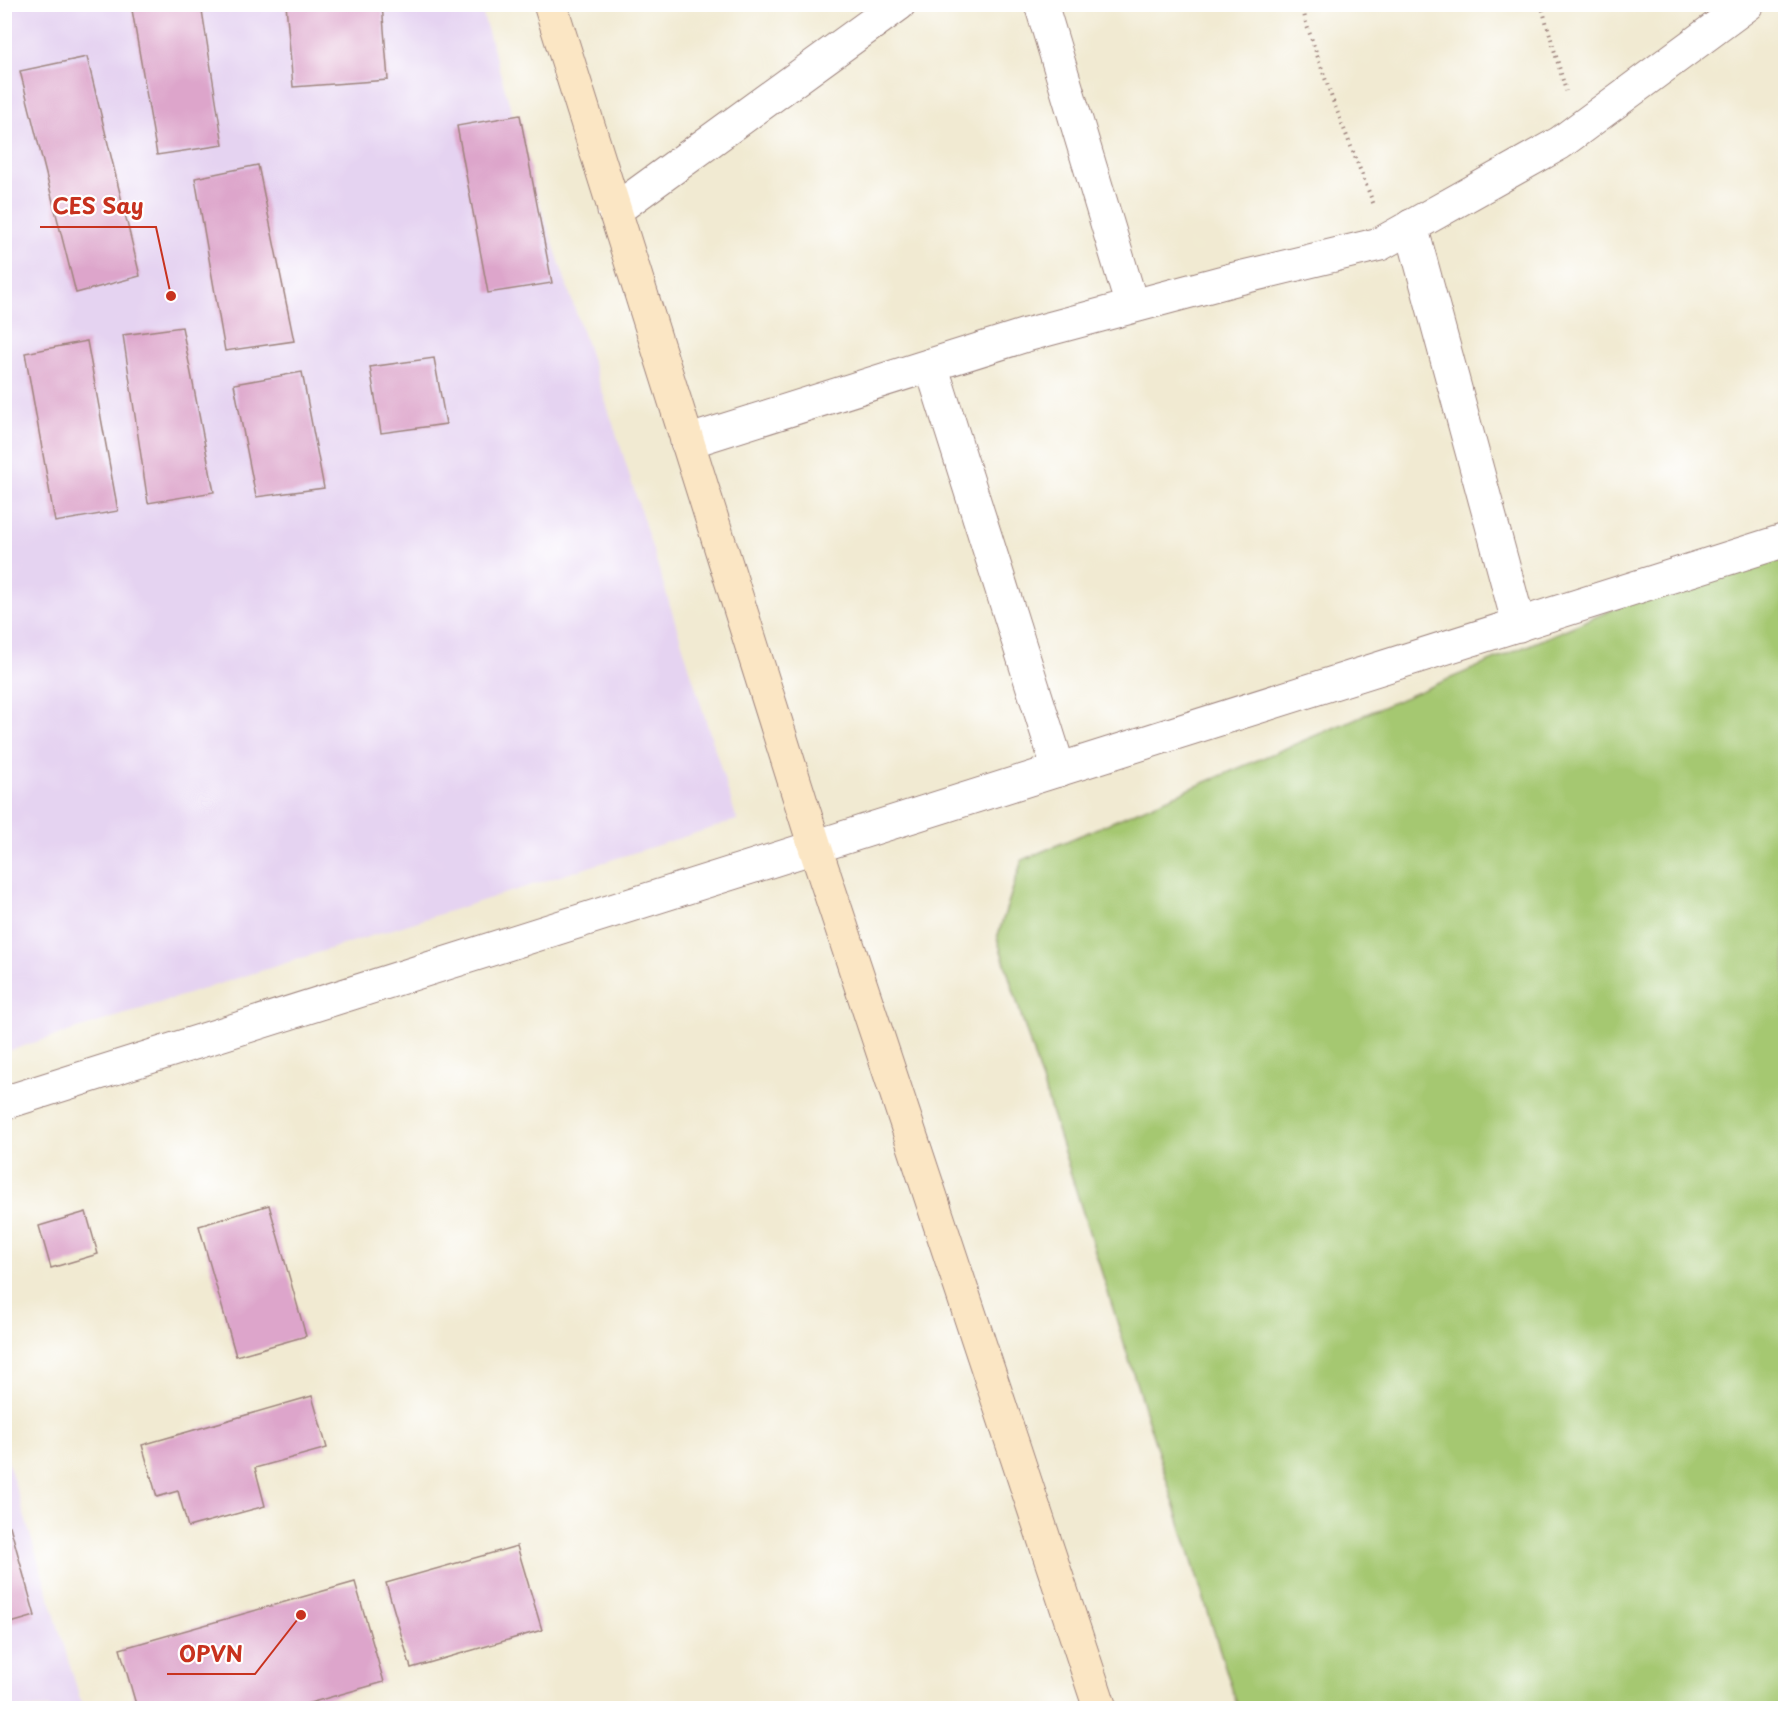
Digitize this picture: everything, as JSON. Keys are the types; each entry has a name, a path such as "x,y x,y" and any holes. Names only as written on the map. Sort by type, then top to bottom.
{"street":[{"path":"550,4 815,847 1100,1708"},
{"path":"615,211 899,4"},
{"path":"1041,4 1132,306"},
{"path":"687,442 1026,335 1380,244 1560,143 1748,4"},
{"path":"1399,232 1519,625"},
{"path":"931,365 1059,770"},
{"path":"4,1103 1785,540"}],"path":[{"path":"1302,4 1306,23 1333,101 1399,232"},
{"path":"1541,4 1577,130"}],"shaded area":[{"path":"5,5 480,5 533,183 621,448 737,820 5,1052"},
{"path":"5,1452 83,1708 5,1708"}],"green space":[{"path":"1785,540 1785,1708 1238,1708 997,938 1022,860 1753,550"}],"building":[{"path":"131,4 201,4 223,145 157,155"},
{"path":"286,4 382,4 388,80 293,87"},
{"path":"87,57 140,276 76,293 20,71"},
{"path":"520,115 552,283 488,293 457,126"},
{"path":"258,165 294,341 225,351 195,178"},
{"path":"182,327 214,492 148,503 123,335"},
{"path":"87,341 118,511 55,522 25,353"},
{"path":"434,358 446,424 381,433 370,367"},
{"path":"302,372 324,488 256,497 234,384"},
{"path":"269,1205 306,1336 236,1356 199,1226"},
{"path":"86,1212 98,1254 51,1268 39,1226"},
{"path":"312,1396 327,1448 255,1468 265,1506 188,1527 178,1491 157,1497 142,1445"},
{"path":"10,1526 35,1616 4,1625 4,1528"},
{"path":"517,1546 542,1630 411,1668 386,1583"},
{"path":"355,1582 384,1682 292,1708 137,1708 120,1649"}],"place":[{"name":"CES Say","path":"171,296"},
{"name":"OPVN","path":"301,1615"}]}
